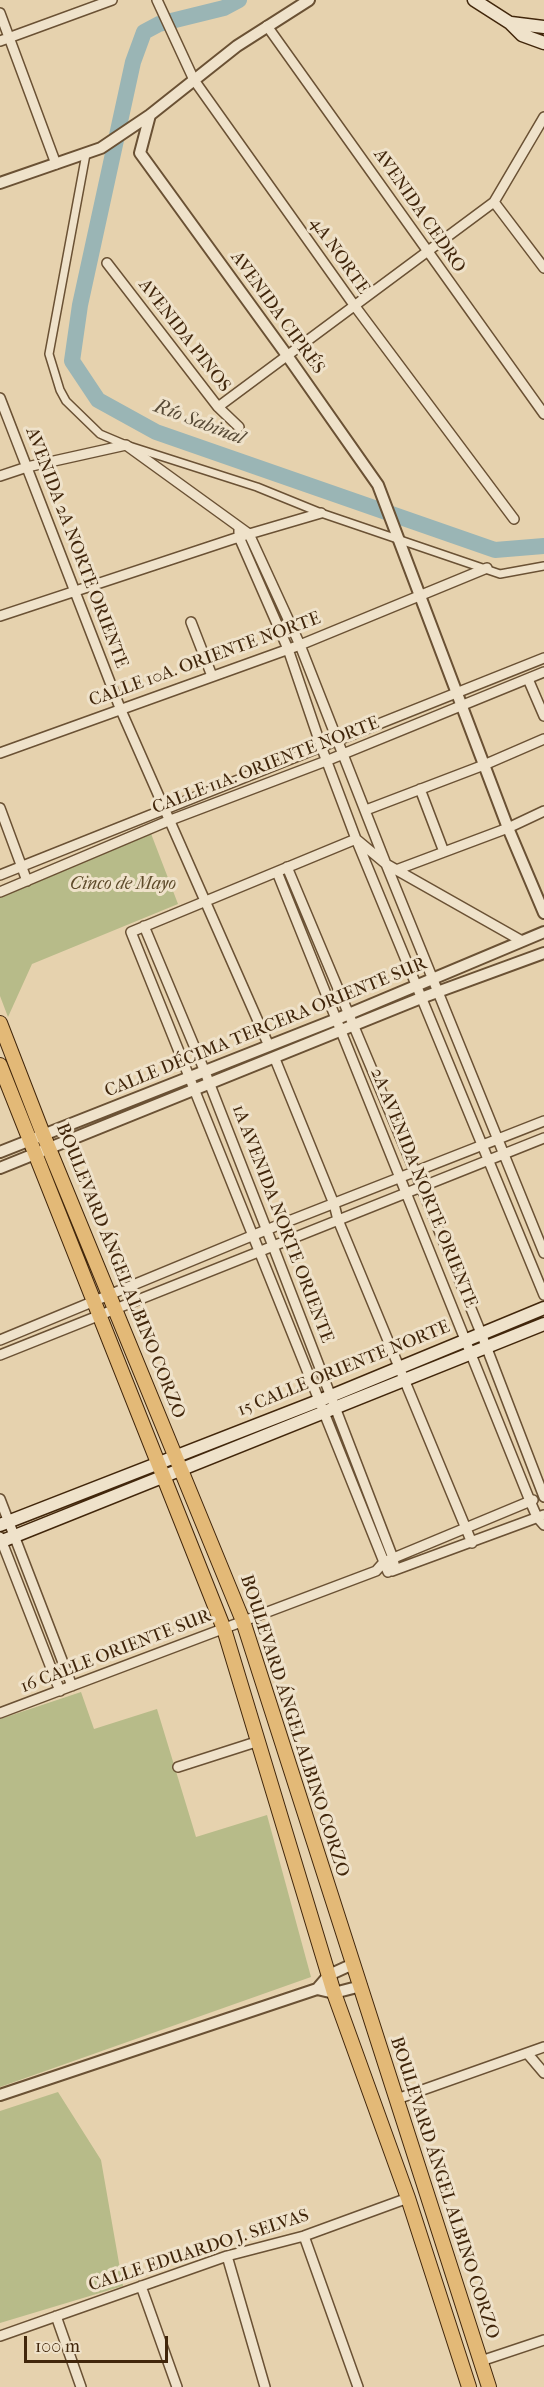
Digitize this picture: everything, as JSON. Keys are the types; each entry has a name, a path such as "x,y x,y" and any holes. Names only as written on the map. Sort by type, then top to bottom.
{"main road":[{"path":"474,0 510,23 522,35 544,43"},
{"path":"510,23 544,27"},
{"name":"BOULEVARD ÁNGEL ALBINO CORZO","path":"0,1023 99,1317 224,1629 334,1993 408,2198 469,2387"},
{"name":"BOULEVARD ÁNGEL ALBINO CORZO","path":"0,1065 40,1144 110,1296 243,1621 489,2387"},
{"name":"15 CALLE ORIENTE NORTE","path":"328,1404 399,1367 544,1308"},
{"name":"15 CALLE ORIENTE NORTE","path":"4,1523 158,1463 179,1462 328,1404 405,1381 544,1324"},
{"name":"15 CALLE ORIENTE NORTE","path":"1,1540 164,1477 179,1462"}],"street":[{"path":"4,39 112,0"},
{"path":"0,183 101,148 150,115 237,46 309,0"},
{"name":"4A NORTE","path":"158,4 194,80 354,305 514,519"},
{"path":"0,14 4,39 56,164"},
{"name":"AVENIDA CEDRO","path":"267,26 544,414"},
{"name":"AVENIDA CIPRÉS","path":"150,115 140,153 378,485 508,828 544,913"},
{"path":"218,407 286,354 494,202 544,117"},
{"path":"86,154 49,354 60,390 66,401 100,434 126,445 257,487 321,513 397,536 501,574 544,566"},
{"path":"494,202 544,268"},
{"name":"AVENIDA PINOS","path":"107,263 218,407 239,427"},
{"name":"AVENIDA 2A NORTE ORIENTE","path":"0,398 4,418 27,467 120,708 269,1046"},
{"path":"0,476 27,467 126,445 249,534 300,645 544,1253"},
{"path":"0,616 239,537 321,513"},
{"path":"239,527 239,537 288,649 326,761 356,839 544,1295"},
{"name":"CALLE 10A. ORIENTE NORTE","path":"0,753 300,645 487,568"},
{"path":"191,622 212,676"},
{"name":"CALLE 11A. ORIENTE NORTE","path":"0,875 544,658"},
{"name":"CALLE 11A. ORIENTE NORTE","path":"0,892 168,820 326,761 544,672"},
{"path":"528,679 544,717"},
{"path":"366,810 484,765 544,739"},
{"path":"420,789 444,852"},
{"path":"0,808 27,881"},
{"path":"396,870 508,828 544,811"},
{"path":"356,839 386,864 544,953"},
{"path":"144,926 356,839"},
{"name":"2A AVENIDA NORTE ORIENTE","path":"287,867 416,1172 544,1496"},
{"name":"2A AVENIDA NORTE ORIENTE","path":"277,872 530,1501 542,1519"},
{"name":"1A AVENIDA NORTE ORIENTE","path":"328,1404 258,1251 132,932 144,926 205,1072 273,1246 328,1404 392,1571"},
{"name":"CALLE DÉCIMA TERCERA ORIENTE SUR","path":"40,1144 119,1106 337,1019 544,932"},
{"name":"CALLE DÉCIMA TERCERA ORIENTE SUR","path":"0,1152 40,1144 124,1118 421,999 544,953"},
{"path":"275,1059 334,1204 338,1220 472,1543"},
{"path":"119,1106 124,1118"},
{"path":"0,1340 266,1230 544,1121"},
{"path":"0,1355 544,1138"},
{"path":"0,1168 40,1144"},
{"path":"50,1320 56,1333"},
{"path":"376,1570 388,1560 544,1496"},
{"path":"0,1499 4,1523 14,1536 72,1686"},
{"path":"376,1570 392,1571 542,1519"},
{"path":"1,1540 60,1691"},
{"name":"16 CALLE ORIENTE SUR","path":"0,1713 376,1570"},
{"path":"178,1767 259,1741"},
{"path":"318,1989 329,1975 353,1965"},
{"path":"0,2095 318,1989 334,1993 361,1986"},
{"path":"397,2100 544,2047"},
{"path":"527,2053 544,2073"},
{"name":"CALLE EDUARDO J. SELVAS","path":"0,2336 227,2256 304,2236 408,2198"},
{"path":"304,2236 358,2387"},
{"path":"227,2256 266,2387"},
{"path":"141,2286 177,2387"},
{"path":"56,2316 81,2387"},
{"path":"481,2361 544,2340"}],"green space":[{"name":"Cinco de Mayo","path":"150,831 178,904 32,964 8,1017 0,996 0,893"},
{"path":"81,1692 94,1729 157,1709 196,1837 267,1815 311,1977 0,2087 0,1719"},
{"path":"58,2092 101,2160 123,2286 0,2323 0,2111"}],"waterway":[{"name":"Río Sabinal","path":"239,0 224,8 159,24 144,32 133,62 80,305 72,361 98,400 156,432 495,550 544,546"}]}
